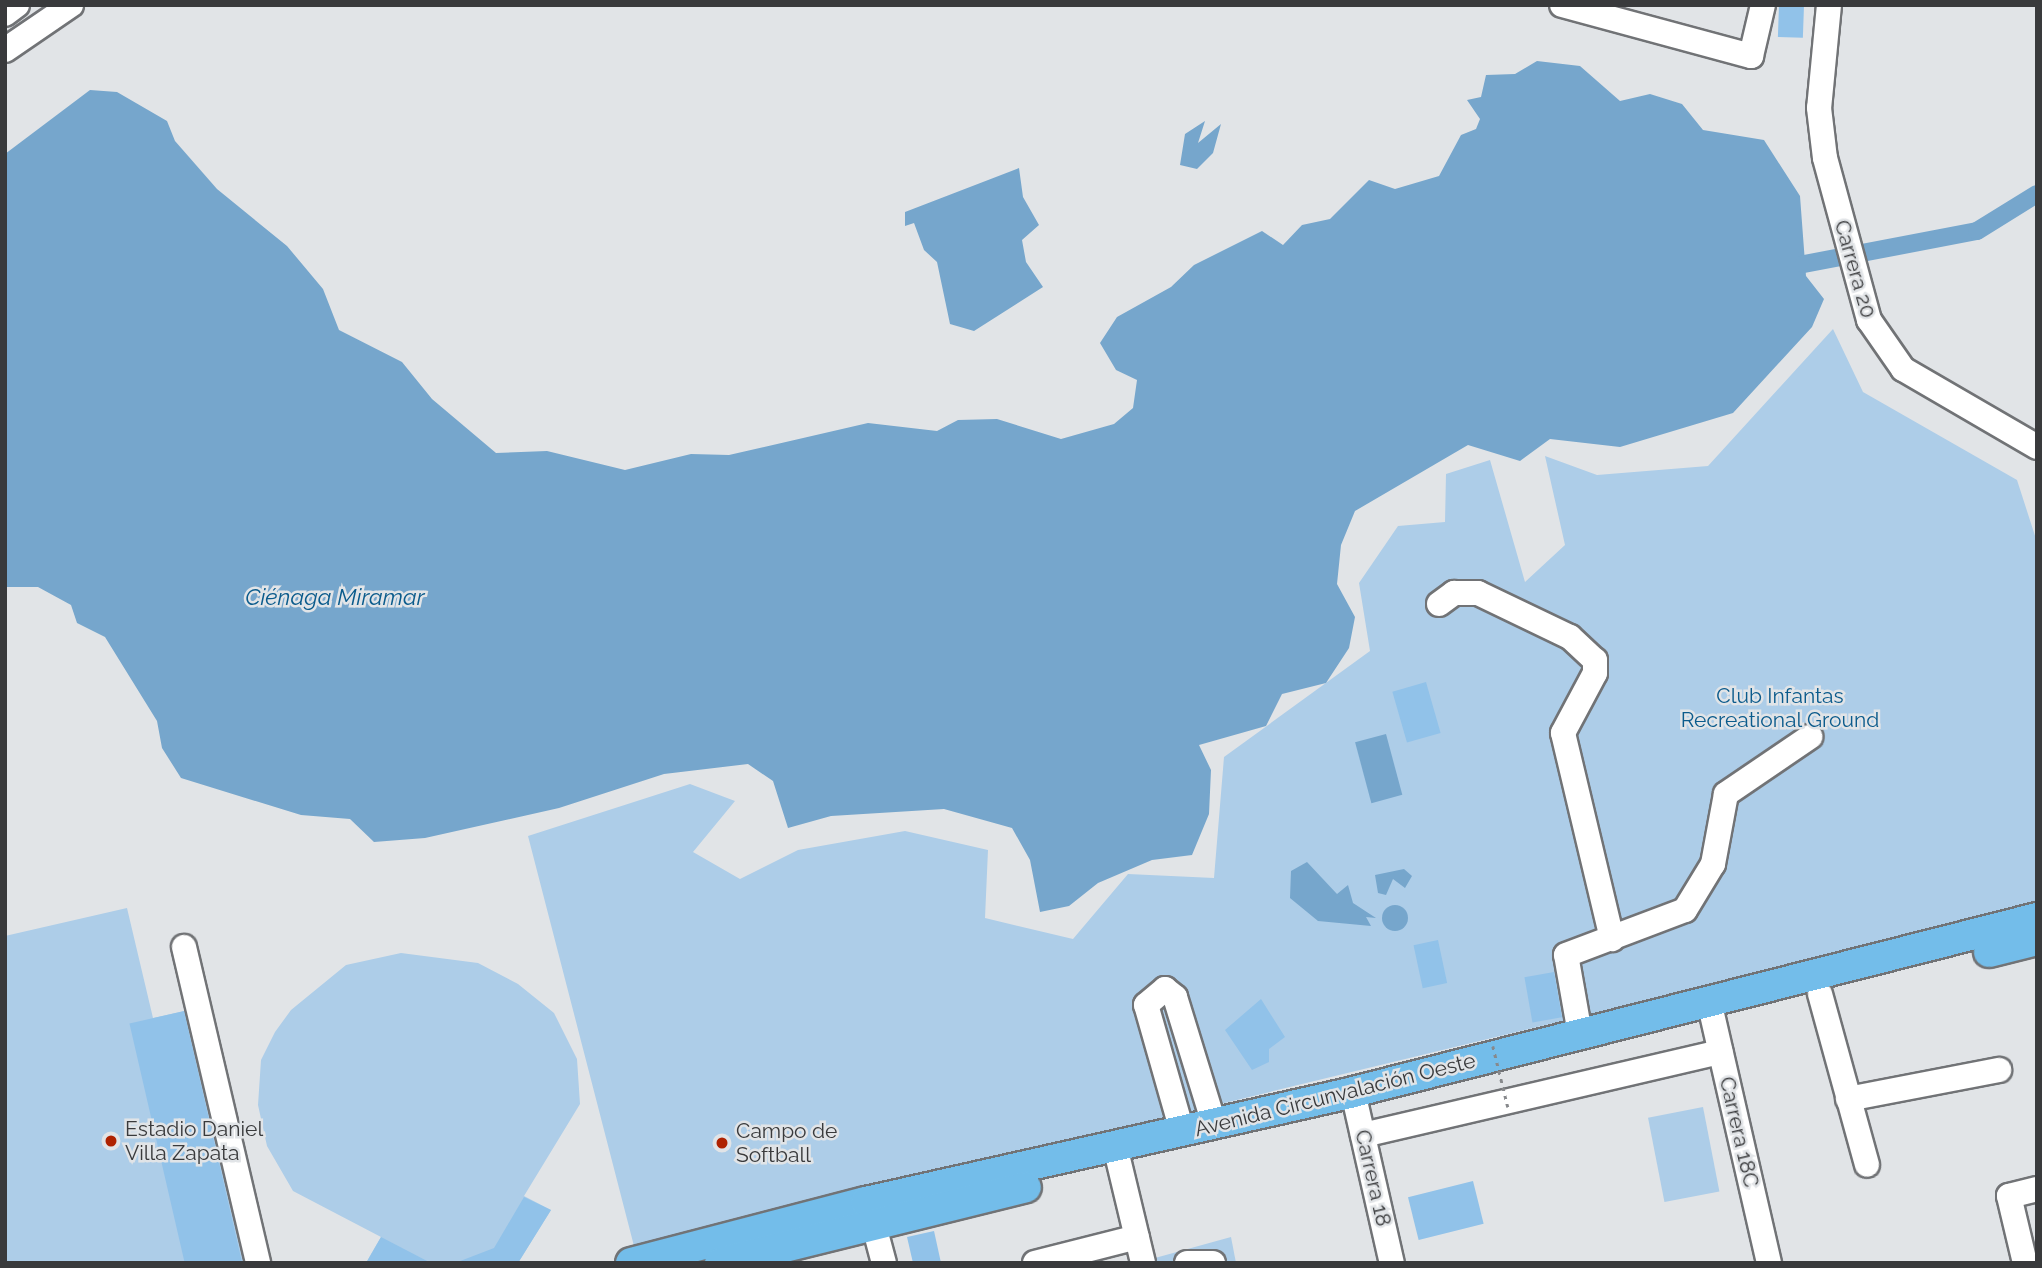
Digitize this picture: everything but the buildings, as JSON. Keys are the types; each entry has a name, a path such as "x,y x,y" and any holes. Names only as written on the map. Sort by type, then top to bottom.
{"main road":[{"name":"Avenida Circunvalación Oeste","path":"631,1263 1118,1155 1358,1112 2037,918"},
{"name":"Avenida Circunvalación Oeste","path":"720,1263 1118,1155 1182,1131 1214,1124 1358,1112 1580,1034 1820,994 2037,940"}],"street":[{"path":"5,14 18,5"},
{"path":"5,50 71,5"},
{"path":"1562,5 1751,56 1763,5"},
{"name":"Carrera 20","path":"1829,5 1819,108 1842,224 1859,292 1881,345 1903,369 2037,447"},
{"path":"1439,604 1454,593 1478,593 1570,637 1594,660 1595,673 1563,733 1612,939"},
{"path":"1580,1034 1566,955 1685,910 1713,864 1726,794 1810,737"},
{"path":"184,947 258,1263"},
{"path":"1182,1131 1146,1005 1165,989 1175,997 1214,1124"},
{"path":"1820,994 1867,1165"},
{"name":"Carrera 18C","path":"1712,1010 1769,1263"},
{"path":"1358,1112 1721,1052"},
{"path":"1848,1098 1999,1070"},
{"name":"Carrera 18","path":"1358,1112 1392,1263"},
{"path":"1118,1155 1143,1263"},
{"path":"2025,1263 2009,1196 2037,1189"},
{"path":"873,1222 884,1263"},
{"path":"1035,1263 1137,1237"},
{"path":"1188,1263 1213,1263"}],"path":[{"path":"1493,1045 1508,1107"}],"green space":[{"name":"Club Infantas Recreational Ground","path":"1833,329 1863,392 2017,480 2037,542 2037,906 634,1246 528,836 690,784 735,801 693,852 740,879 798,850 905,831 988,850 985,918 1073,939 1128,874 1214,878 1224,757 1370,651 1359,583 1398,526 1445,522 1446,474 1490,460 1525,582 1565,545 1545,456 1597,475 1708,466"},
{"name":"Estadio Daniel Villa Zapata","path":"127,908 153,1018 185,1011 249,1263 5,1263 5,936"},
{"path":"401,953 478,963 518,984 554,1013 577,1059 580,1104 524,1196 551,1210 518,1263 366,1263 381,1237 293,1191 267,1146 258,1105 261,1060 275,1032 291,1010 346,965"},
{"path":"1703,1107 1719,1191 1664,1202 1648,1118"},
{"path":"1231,1237 1236,1263 1156,1263 1155,1258"}],"water":[{"name":"Ciénaga Miramar","path":"1537,61 1580,66 1620,101 1650,94 1682,104 1703,130 1764,140 1800,196 1806,276 1824,299 1812,327 1733,413 1620,447 1550,439 1520,461 1468,445 1355,511 1341,545 1337,584 1355,617 1349,648 1326,683 1282,694 1266,726 1199,745 1211,770 1209,814 1192,855 1152,860 1098,883 1069,906 1040,912 1030,860 1012,828 944,809 831,816 788,828 773,781 748,764 664,774 559,808 425,838 374,842 350,819 301,815 181,778 162,748 157,721 105,637 77,623 71,605 38,587 5,587 5,154 90,90 117,92 167,121 175,141 217,189 287,246 323,289 339,330 402,362 432,399 496,453 547,451 625,470 691,454 729,455 868,423 937,431 958,420 997,419 1061,439 1114,424 1133,408 1137,380 1116,370 1100,343 1117,317 1171,287 1194,265 1262,231 1283,245 1302,225 1330,219 1369,180 1395,189 1439,176 1461,135 1476,129 1480,119 1467,100 1481,97 1486,75 1515,74"},
{"path":"1205,121 1198,143 1221,124 1213,153 1197,169 1180,165 1185,134"},
{"path":"1019,168 1023,197 1039,225 1022,240 1026,262 1043,287 974,331 950,324 937,262 924,250 914,223 905,226 905,212"},
{"path":"1386,734 1402,795 1371,803 1355,742"},
{"path":"1307,862 1337,894 1348,885 1353,903 1376,918 1366,917 1371,926 1318,921 1290,898 1291,871"},
{"path":"1404,869 1412,876 1405,888 1393,879 1386,895 1378,893 1375,875"},
{"path":"1395,905 1404,909 1408,918 1404,927 1395,931 1386,927 1382,918 1386,909"}],"waterway":[{"path":"1804,264 1977,231 2037,194"}],"place":[{"name":"Estadio Daniel Villa Zapata","path":"111,1141"},
{"name":"Campo de Softball","path":"722,1143"}]}
